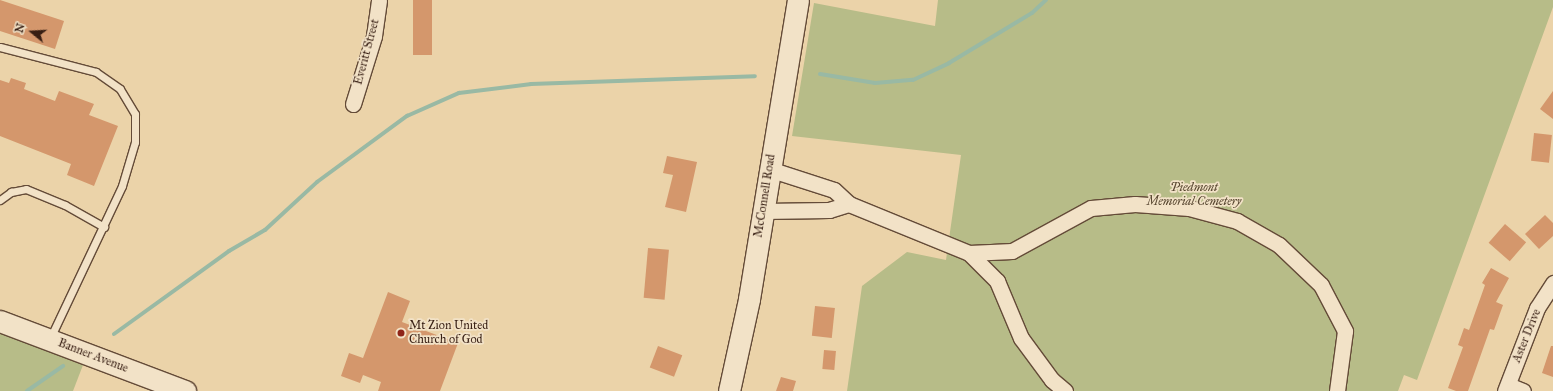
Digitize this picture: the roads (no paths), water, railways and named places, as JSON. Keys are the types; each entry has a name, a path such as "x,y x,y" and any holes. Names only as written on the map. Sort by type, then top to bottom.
{"street":[{"name":"Everitt Street","path":"353,104 374,36 379,0"},
{"name":"McConnell Road","path":"729,391 762,211 798,0"},
{"path":"769,169 834,190 849,204 969,253 997,281 1021,338 1052,380 1065,391"},
{"path":"762,211 830,210 849,204"},
{"path":"969,253 1012,251 1091,208 1135,204 1189,208 1236,221 1279,245 1321,285 1345,331 1337,391"},
{"name":"Aster Drive","path":"1506,388 1537,308 1553,283"},
{"name":"Banner Avenue","path":"0,321 186,391"},
{"path":"1506,388 1523,391"}],"lane":[{"path":"0,47 96,72 120,89 135,114 135,142 122,186 104,227 49,339"},
{"path":"0,200 11,192 26,189 65,205 104,227"}],"waterway":[{"path":"820,74 875,83 913,80 949,63 1032,13 1046,0"},
{"path":"114,334 229,251 265,230 317,182 407,116 459,93 531,84 755,76"},
{"path":"27,391 63,366"}],"place":[{"name":"Mt Zion United Church of God","path":"401,333"}],"park label":[{"name":"Piedmont Memorial Cemetery","path":"1194,195"}]}
